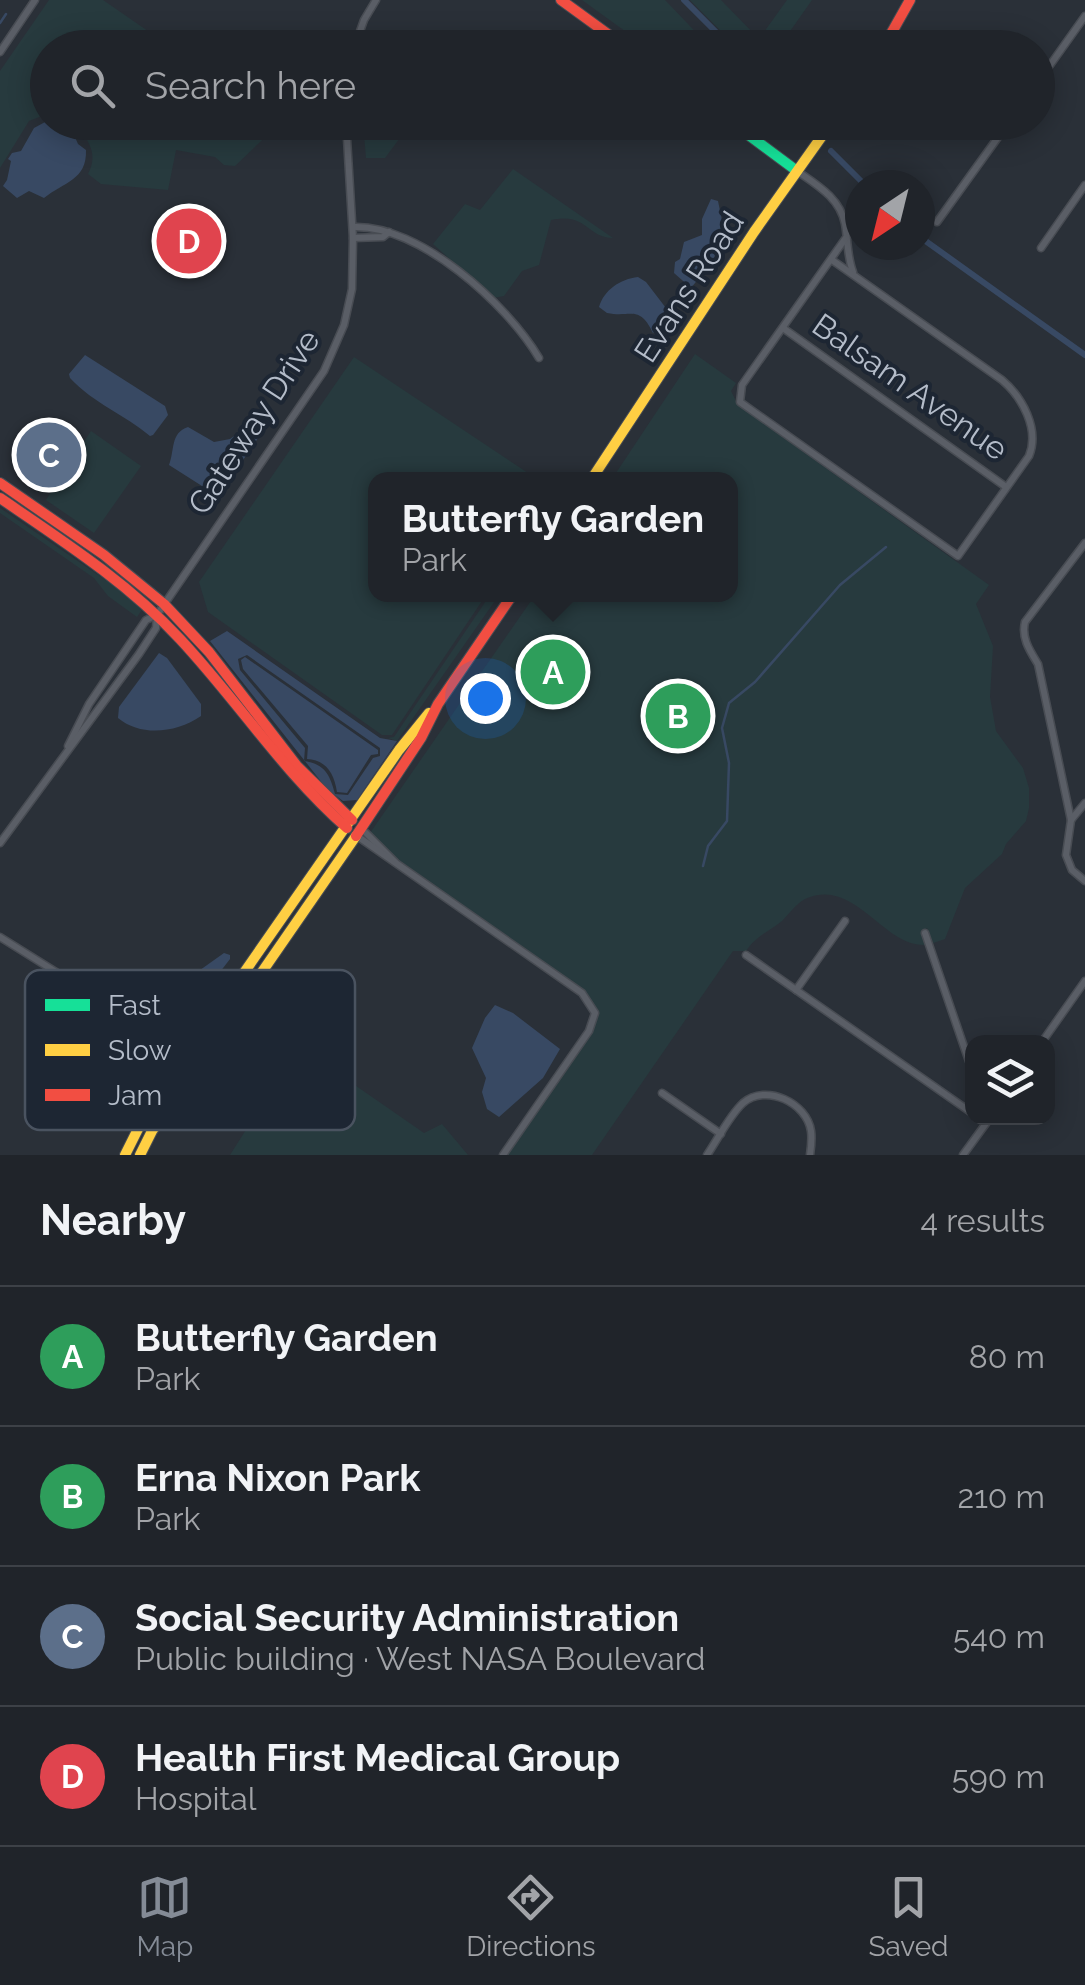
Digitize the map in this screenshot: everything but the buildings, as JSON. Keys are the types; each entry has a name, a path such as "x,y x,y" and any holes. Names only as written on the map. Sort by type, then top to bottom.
{"main road":[{"path":"561,0 602,30"},
{"path":"893,30 910,0"},
{"path":"755,140 797,171"},
{"name":"Evans Road","path":"596,472 819,140"},
{"path":"0,483 115,562 164,604 209,652 297,766 348,823"},
{"path":"0,498 104,570 157,615 203,665 286,772 359,832"},
{"path":"246,970 508,602"},
{"path":"264,970 421,738 438,704"},
{"path":"125,1155 136,1130"}],"street":[{"path":"0,52 36,0"},
{"path":"360,30 376,0"},
{"path":"1055,58 1085,16"},
{"name":"Gateway Drive","path":"66,752 139,654 156,628 157,615 164,604 324,371 344,325 352,289 347,140"},
{"path":"938,222 996,140"},
{"path":"797,171 836,203 844,219 845,238 739,393 740,402 958,556 1033,446 1018,394 832,260"},
{"path":"1041,248 1085,185"},
{"path":"353,227 383,228 424,246 509,317 539,358"},
{"path":"353,238 383,237 389,232"},
{"path":"851,260 856,277"},
{"name":"Balsam Avenue","path":"784,328 1007,487"},
{"path":"1085,542 1024,622 1026,644 1038,664 1071,820 1066,855 1072,870 1085,881"},
{"name":"Gateway Drive","path":"66,752 99,688 146,620 157,615"},
{"path":"0,843 66,752"},
{"path":"1071,820 1085,804"},
{"path":"359,832 396,863 582,993 595,1013 590,1031 504,1155"},
{"path":"796,990 845,920"},
{"path":"925,932 965,1049"},
{"path":"0,937 53,970"},
{"path":"746,955 965,1108"},
{"path":"1047,1035 1085,982"},
{"path":"662,1093 721,1134"},
{"path":"707,1155 743,1104 768,1094 783,1097 807,1119 810,1155"},
{"path":"963,1155 981,1125"}],"green space":[{"path":"49,0 103,0 146,30 30,30 30,121 0,168 0,71"},
{"path":"582,0 665,0 694,30 623,30"},
{"path":"690,0 721,0 750,30 720,30"},
{"path":"787,0 812,0 791,30 765,30"},
{"path":"262,140 235,166 224,165 215,157 176,150 168,190 101,184 88,174 92,153 88,141"},
{"path":"364,140 398,140 385,158 366,158"},
{"path":"513,169 613,238 597,234 572,219 551,220 539,265 522,271 504,296 493,298 433,244 465,204 480,210"},
{"path":"695,354 736,383 731,391 738,405 989,585 976,604 993,646 990,697 996,731 1023,768 1029,808 1026,821 1002,854 965,888 945,939 933,943 927,928 921,931 926,945 910,943 839,897 823,894 805,899 746,951 733,951 592,1155 507,1155 592,1033 598,1011 584,990 400,861 370,833 530,602 738,602 738,472 617,472"},
{"path":"354,357 526,472 368,472 368,602 481,602 392,735 382,735 208,612 199,582"},
{"path":"91,431 141,466 94,533 46,500"},
{"path":"0,508 129,596 143,608 137,617 108,596 94,578 0,513"},
{"path":"485,602 494,602 397,741 388,738 394,737"},
{"path":"355,1085 424,1133 442,1124 468,1155 230,1155 246,1130 355,1130"}],"water":[{"path":"30,135 30,140 76,140 86,150 78,174 44,198 29,191 17,198 3,186 11,161 8,159 12,153 21,151"},
{"path":"711,199 718,201 726,240 708,266 697,264 699,278 691,288 674,273 675,262 680,259 684,242 702,235 702,219"},
{"path":"638,277 669,312 667,321 653,333 639,315 607,313 599,307 614,286"},
{"path":"85,355 165,406 168,415 153,435 99,402 70,378 69,374"},
{"path":"188,427 214,442 230,439 246,427 253,427 258,438 239,466 213,493 169,465 178,433"},
{"path":"227,631 380,738 397,741 357,800 343,801 327,789 305,761 326,772 335,794 348,795 373,758 380,756 380,748 247,655 238,659 240,670 305,748 304,760 210,641"},
{"path":"159,653 201,704 201,716 170,729 137,728 118,718 119,707"},
{"path":"245,657 378,750 347,793 337,792 324,765 307,759 308,746 243,669 241,660"},
{"path":"224,953 230,955 222,970 200,970"},
{"path":"495,1005 513,1013 560,1049 543,1078 499,1117 487,1109 482,1092 486,1078 472,1048"}],"waterway":[{"path":"684,0 714,30"},
{"path":"0,23 6,14"},
{"path":"831,151 850,170"},
{"path":"935,248 1085,355"},
{"path":"703,866 708,846 727,821 729,763 722,728 729,703 755,682 840,585 886,547"}],"traffic: fast":[{"path":"755,140 797,171"}],"traffic: slow":[{"path":"596,472 819,140"},
{"path":"246,970 429,713"},
{"path":"263,970 356,836"},
{"path":"125,1155 138,1130"},
{"path":"140,1155 153,1130"}],"traffic: jam":[{"path":"561,0 602,30"},
{"path":"893,30 910,0"},
{"path":"0,483 104,555 164,604 209,652 297,766 352,820"},
{"path":"0,498 139,599 201,663 302,784 347,828"},
{"path":"356,836 508,602"}],"place":[{"name":"Health First Medical Group","path":"189,241"},
{"name":"Social Security Administration","path":"49,455"},
{"name":"Butterfly Garden","path":"553,672"},
{"name":"Erna Nixon Park","path":"678,716"}]}
